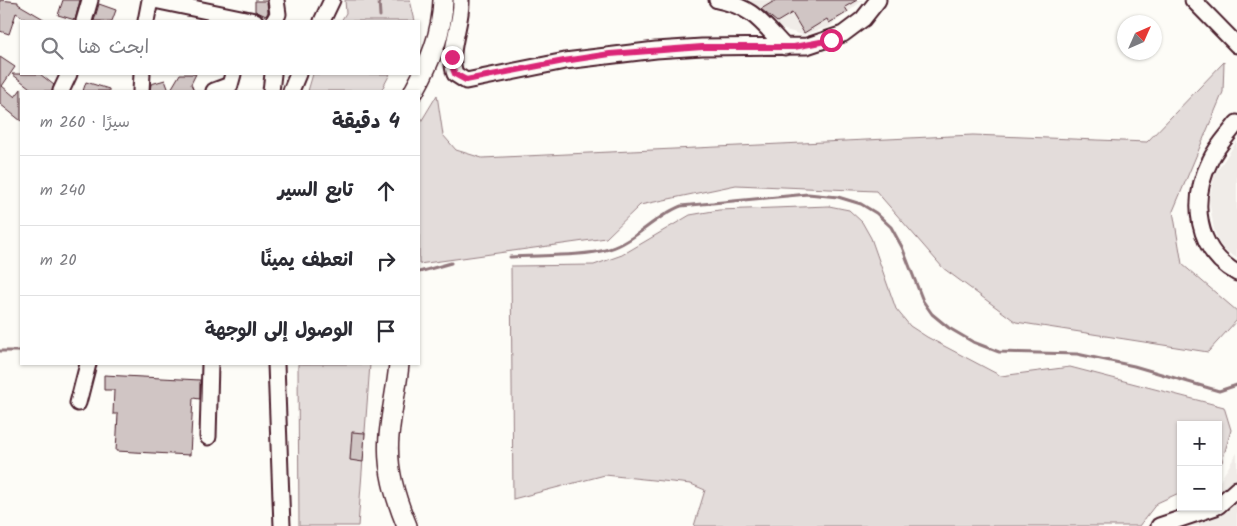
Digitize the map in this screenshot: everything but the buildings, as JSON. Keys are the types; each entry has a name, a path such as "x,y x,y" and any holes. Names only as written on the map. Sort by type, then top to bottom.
{"main road":[{"path":"414,90 437,44 443,0"},
{"path":"399,365 389,437 389,460 393,490 407,526"}],"street":[{"path":"84,20 90,0"},
{"path":"146,20 150,0"},
{"path":"154,0 245,20"},
{"path":"275,20 278,14 276,0"},
{"path":"322,20 332,0"},
{"path":"461,0 452,66 455,74 466,80 564,61 619,53 702,47 785,47 819,44 843,34 863,19 878,0"},
{"path":"717,0 737,4 749,10 785,47"},
{"path":"1193,0 1237,45"},
{"path":"61,90 69,75"},
{"path":"141,90 142,75"},
{"path":"217,90 230,85 233,75"},
{"path":"271,90 273,75"},
{"path":"291,90 298,75"},
{"path":"1237,123 1210,159 1203,176 1198,207 1206,240 1215,256 1237,273"},
{"path":"78,403 88,365"},
{"path":"208,437 210,365"},
{"path":"276,365 282,526"},
{"path":"1222,502 1237,489"},
{"path":"1163,526 1206,511"}],"shaded area":[{"path":"345,0 410,0 415,20 342,20 346,13"},
{"path":"750,0 863,0 829,27 803,35 772,26"},
{"path":"1224,62 1223,92 1173,211 1182,264 1237,311 1237,320 1208,352 1016,322 943,268 876,191 736,185 640,205 606,238 420,264 420,123 437,95 443,135 456,150 482,158 973,135 1147,142"},
{"path":"313,75 389,75 382,90 308,90"},
{"path":"1237,141 1237,258 1225,251 1219,243 1214,230 1209,199 1215,174"},
{"path":"829,206 849,210 862,222 871,238 896,309 910,326 1001,376 1070,367 1224,407 1231,430 1222,462 1222,421 1177,421 1177,494 1157,503 1139,526 694,526 705,490 691,484 605,475 513,499 511,266 594,265 622,255 690,215 719,210"},
{"path":"298,365 370,365 358,526 299,526"},
{"path":"1237,453 1237,526 1147,526 1158,520 1200,511 1222,511 1222,477"}],"waterway":[{"path":"379,0 380,16"},
{"path":"510,257 573,255 609,249 627,241 671,210 681,206 808,194 838,197 861,204 876,213 891,227 902,247 923,301 932,314 949,328 973,342 999,352 1077,354 1134,366 1219,391 1237,385"},
{"path":"420,272 451,263"},
{"path":"0,351 20,351"}],"route":[{"path":"452,57 452,66 455,74 460,79 475,80 519,69 610,54 702,47 794,47 819,44 831,40"}]}
